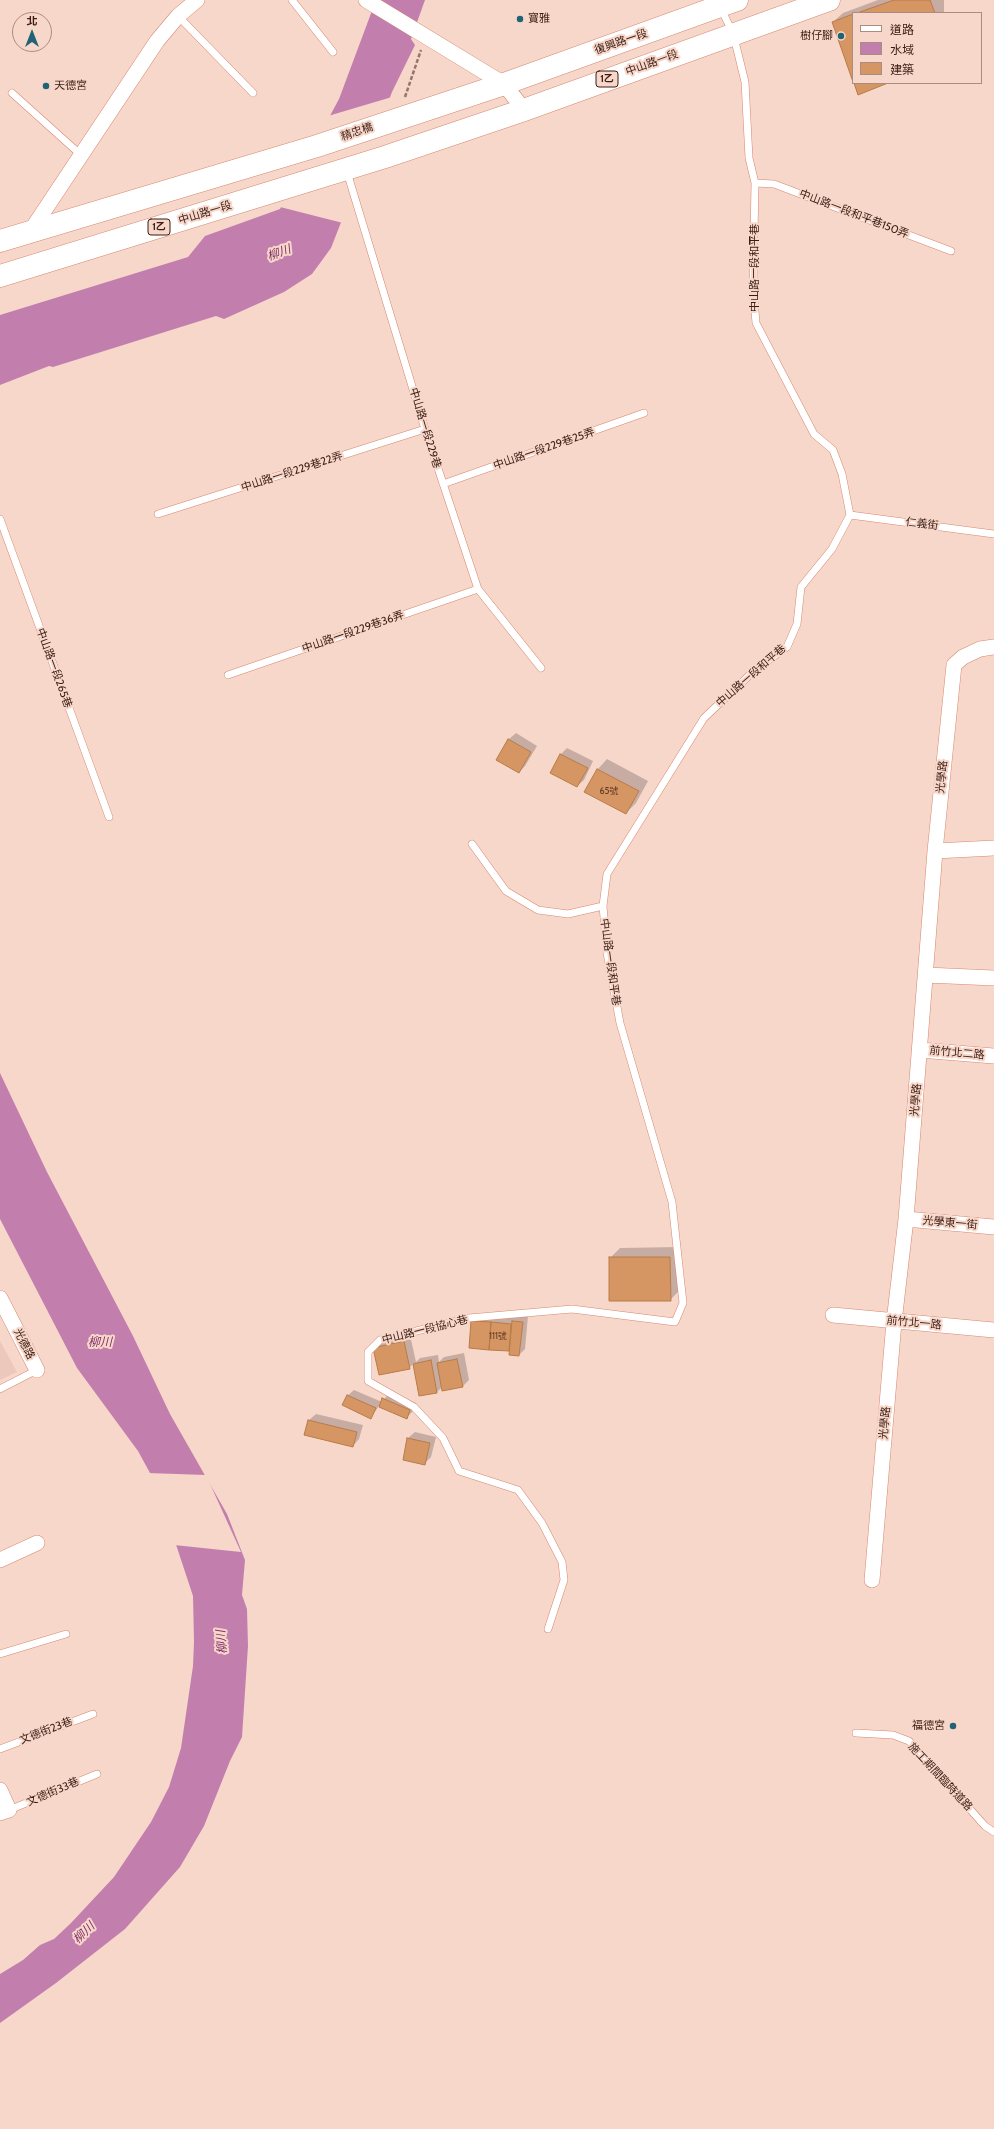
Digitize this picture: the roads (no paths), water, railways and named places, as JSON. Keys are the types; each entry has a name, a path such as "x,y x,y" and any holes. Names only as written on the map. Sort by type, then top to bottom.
{"main road":[{"name":"中山路一段","path":"0,276 385,157 524,110 829,0"},
{"name":"復興路一段","path":"504,84 729,3"},
{"name":"精忠橋","path":"30,232 317,146 504,84"},
{"path":"0,241 30,232"}],"street":[{"path":"30,232 157,41 178,16 197,0"},
{"path":"366,0 421,35 504,84 524,110"},
{"name":"光學路","path":"872,1580 894,1322 906,1219 935,851 954,665 963,657 980,649 994,647"},
{"path":"935,851 994,848"},
{"path":"926,975 994,978"},
{"name":"前竹北二路","path":"920,1050 994,1056"},
{"name":"光學東一街","path":"906,1219 994,1227"},
{"name":"光德路","path":"0,1298 37,1370"},
{"name":"前竹北一路","path":"833,1315 894,1322 994,1330"},
{"path":"0,1560 37,1543"},
{"path":"0,1790 4,1812"}],"lane":[{"path":"292,0 333,52"},
{"name":"中山路一段和平巷","path":"683,1303 672,1202 620,1023 607,953 603,906 607,874 704,718 756,669 787,647 797,624 801,587 832,549 850,515 842,474 833,450 814,434 756,323 753,288 755,183 749,158 745,82 733,34 729,3"},
{"path":"178,16 253,93"},
{"path":"12,93 81,155"},
{"name":"中山路一段229巷","path":"346,169 425,429 478,589 541,668"},
{"name":"中山路一段和平巷150弄","path":"755,183 774,184 951,252"},
{"name":"中山路一段229巷25弄","path":"443,484 644,413"},
{"name":"中山路一段229巷22弄","path":"158,514 425,429"},
{"name":"仁義街","path":"850,515 994,534"},
{"name":"中山路一段265巷","path":"0,519 109,817"},
{"name":"中山路一段229巷36弄","path":"228,674 478,589"},
{"path":"472,844 506,891 538,910 568,914 603,906"},
{"name":"中山路一段協心巷","path":"548,1629 564,1580 562,1562 542,1523 518,1490 459,1471 443,1438 414,1407 368,1381 368,1352 380,1340 469,1318 572,1309 675,1322 683,1303"},
{"path":"0,1389 37,1370"},
{"path":"0,1654 66,1634"},
{"name":"文德街23巷","path":"0,1749 93,1714"},
{"name":"施工期間臨時道路","path":"856,1733 893,1735 909,1742 985,1826 994,1832"},
{"name":"文德街33巷","path":"4,1812 97,1774"}],"water":[{"name":"柳川","path":"376,0 425,0 411,39 415,45 392,92 331,248 312,274 284,292 224,319 216,316 53,367 49,366 0,385 0,315 188,257 205,236 280,209 339,99"},
{"name":"柳川","path":"0,1073 47,1172 133,1336 170,1414 227,1514 245,1560 242,1595 247,1609 248,1646 242,1737 230,1761 204,1826 180,1867 125,1929 56,1983 0,2023 0,1974 23,1960 40,1945 54,1939 114,1877 151,1822 169,1787 181,1748 193,1666 194,1642 193,1596 156,1484 138,1451 77,1368 0,1219"}],"place":[{"name":"寶雅","path":"520,19"},
{"name":"樹仔腳","path":"841,36"},
{"name":"天德宮","path":"46,86"},
{"name":"福德宮","path":"953,1726"}]}
